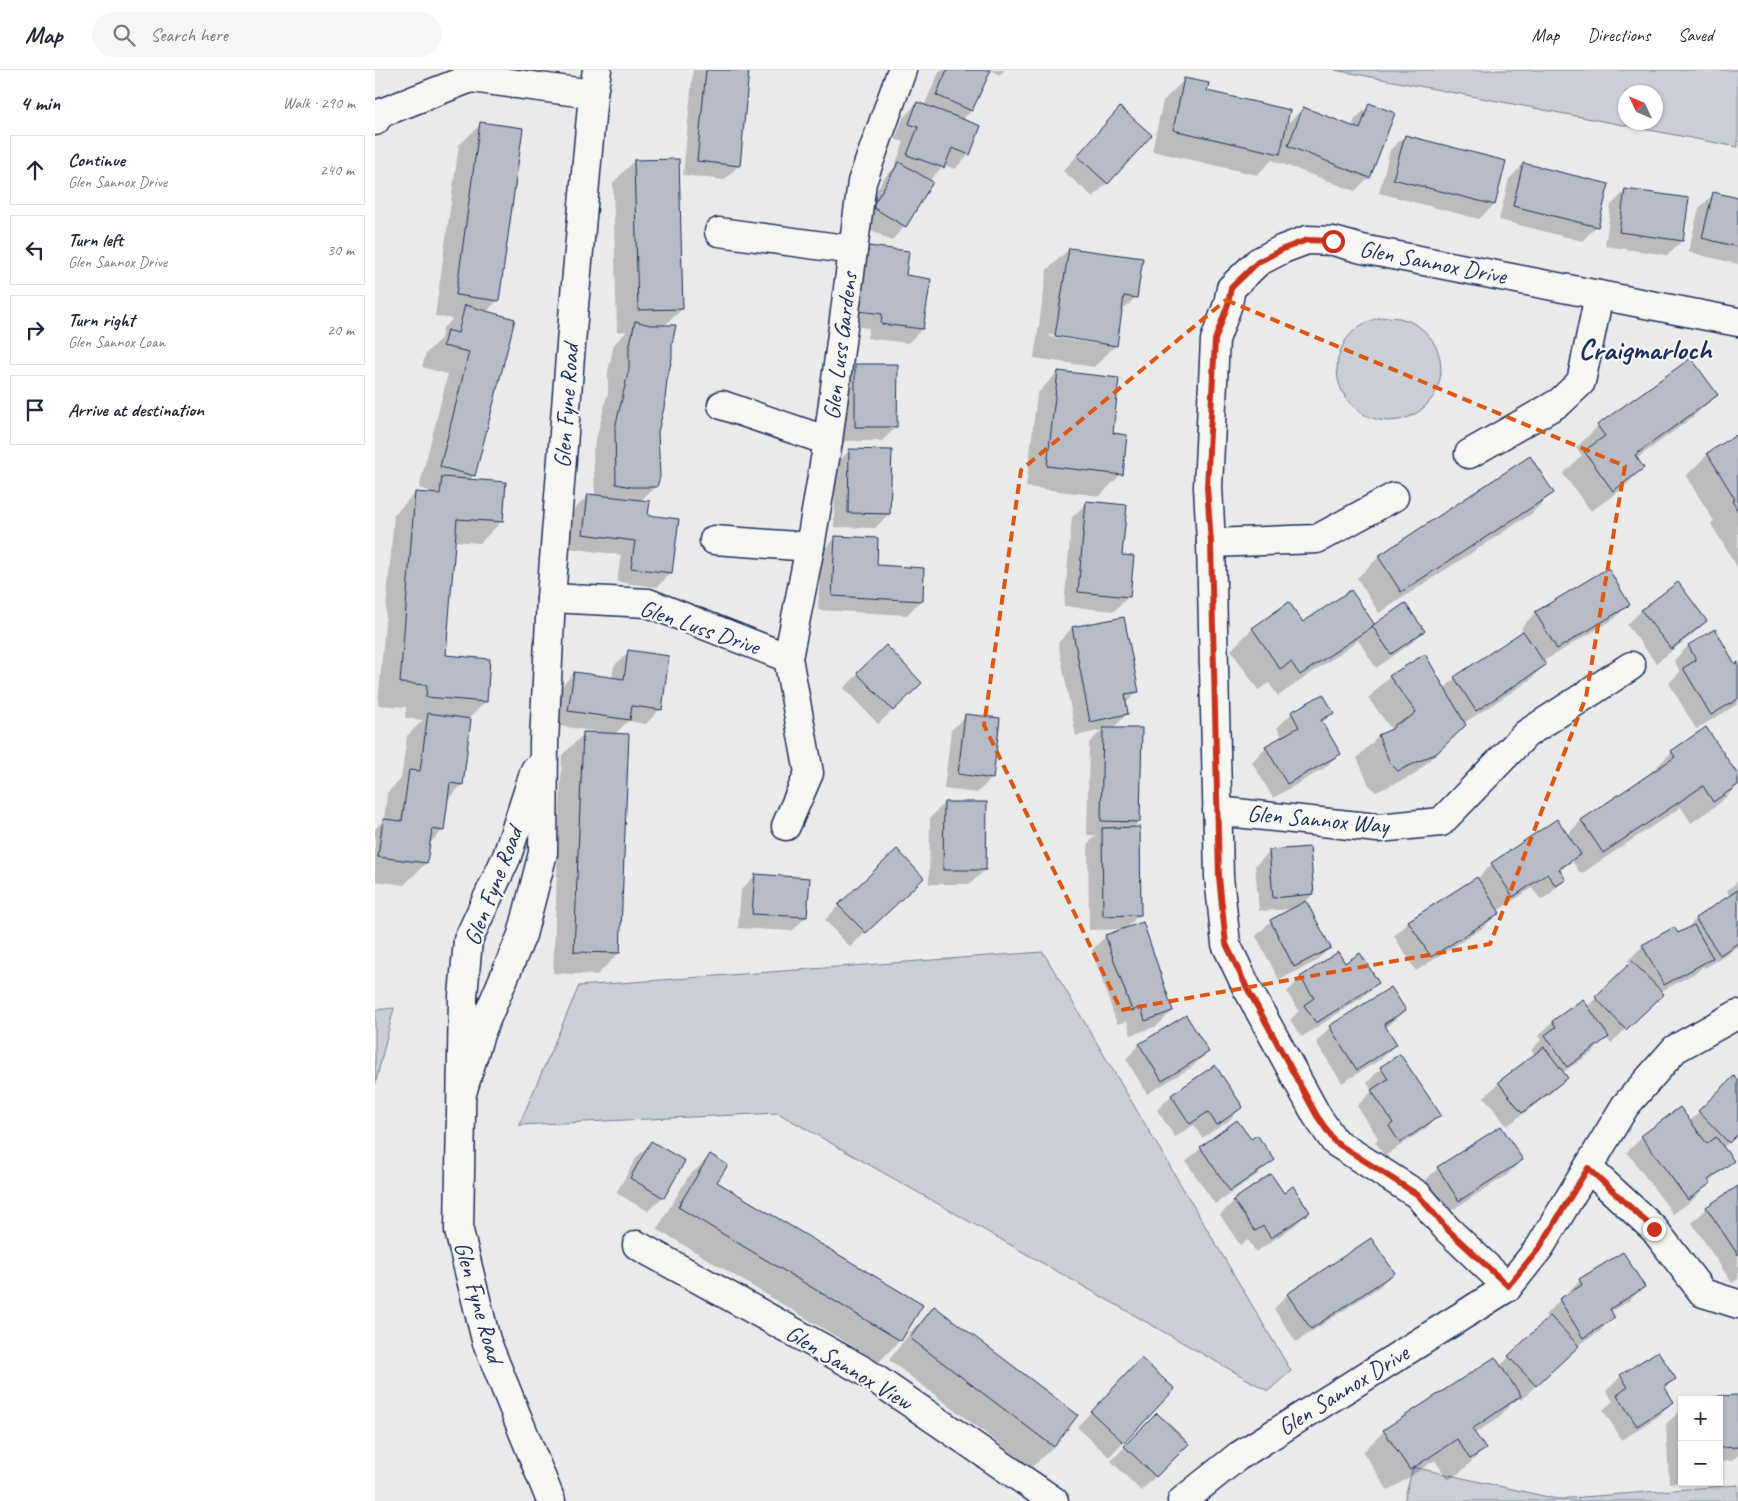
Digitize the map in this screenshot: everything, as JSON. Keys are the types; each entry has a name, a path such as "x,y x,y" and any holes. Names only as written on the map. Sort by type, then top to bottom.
{"street":[{"name":"Glen Luss Gardens","path":"786,826 809,773 788,658 810,548 828,442 862,182 903,70"},
{"path":"377,115 471,78 595,82"},
{"name":"Glen Fyne Road","path":"462,1093 480,1034 522,936 543,853 544,742 551,598 573,306 595,82"},
{"name":"Glen Luss Gardens","path":"719,232 853,250"},
{"name":"Glen Sannox Drive","path":"1508,1286 1447,1229 1418,1195 1335,1142 1317,1116 1246,986 1226,944 1219,877 1211,543 1207,487 1215,340 1228,304 1231,288 1258,262 1283,249 1307,240 1333,241 1362,249 1738,322"},
{"path":"1469,454 1560,402 1581,382 1599,295"},
{"name":"Glen Luss Gardens","path":"722,405 828,442"},
{"path":"1211,543 1317,539 1394,497"},
{"path":"714,540 810,548"},
{"name":"Glen Luss Drive","path":"551,598 648,603 788,658"},
{"name":"Glen Sannox Way","path":"1217,811 1379,828 1441,822 1526,734 1631,666"},
{"name":"Glen Fyne Road","path":"544,742 507,856 468,940 463,996 459,1231 486,1340 551,1501"},
{"name":"Glen Sannox Drive","path":"1182,1501 1237,1457 1508,1286 1540,1247 1625,1106 1675,1049 1738,1014"},
{"path":"1588,1168 1654,1229 1703,1293 1738,1304"},
{"name":"Glen Sannox View","path":"637,1245 864,1371 1054,1501"}],"highlighted area":[{"path":"1226,300 1625,466 1586,697 1490,944 1121,1010 984,725 1021,470"}],"shaded area":[{"path":"1335,70 1738,70 1738,147 1649,130 1663,130 1663,85 1618,85 1618,124"},
{"path":"1389,317 1409,321 1418,325 1426,332 1433,340 1437,349 1441,369 1437,389 1433,398 1426,406 1418,413 1409,417 1389,421 1369,417 1360,413 1352,406 1345,398 1341,389 1337,369 1341,349 1345,340 1352,332 1360,325 1369,321"},
{"path":"1043,952 1291,1371 1268,1391 778,1113 519,1125 579,986"},
{"path":"394,1008 375,1085 375,1010"},
{"path":"1413,1467 1557,1499 1738,1485 1738,1501 1404,1501"}],"building":[{"path":"706,70 749,70 740,166 697,161"},
{"path":"947,70 991,70 972,111 936,95"},
{"path":"1184,78 1209,83 1207,91 1290,110 1280,154 1173,130"},
{"path":"917,102 981,126 970,155 952,148 944,168 907,155 918,127 909,124"},
{"path":"1369,103 1395,113 1370,178 1288,146 1303,107 1360,129"},
{"path":"1120,107 1152,135 1108,184 1077,156"},
{"path":"480,122 523,128 499,301 456,295"},
{"path":"1405,135 1506,161 1495,205 1393,179"},
{"path":"679,159 683,309 638,310 634,160"},
{"path":"899,162 933,182 906,227 872,207"},
{"path":"1523,163 1609,184 1598,227 1513,206"},
{"path":"1625,189 1689,198 1683,241 1619,232"},
{"path":"1713,192 1738,198 1738,247 1702,238"},
{"path":"868,246 909,251 906,275 931,279 923,329 881,324 882,314 859,311"},
{"path":"1069,248 1143,258 1137,298 1124,296 1117,346 1055,336"},
{"path":"465,305 515,319 475,476 440,467 469,352 443,346 447,330 458,333"},
{"path":"635,321 650,325 676,325 664,408 658,432 660,477 657,487 631,487 616,484 615,428 629,369 629,349"},
{"path":"1691,358 1718,395 1635,455 1644,468 1613,491 1584,451 1605,436 1597,425"},
{"path":"855,364 898,364 897,427 855,427"},
{"path":"1058,371 1119,378 1113,433 1127,435 1123,475 1047,466"},
{"path":"1738,434 1738,511 1732,501 1735,499 1707,453"},
{"path":"849,449 892,450 890,514 848,513"},
{"path":"1530,456 1554,493 1401,592 1378,556"},
{"path":"442,477 506,482 503,522 457,519 446,655 490,659 487,702 426,697 427,685 400,683 415,492 440,494"},
{"path":"588,494 650,501 648,515 679,519 672,573 631,568 635,541 583,534"},
{"path":"1086,501 1127,505 1122,555 1134,556 1130,597 1078,592"},
{"path":"835,536 878,538 877,565 924,568 923,601 832,596"},
{"path":"1608,568 1630,605 1557,649 1535,612"},
{"path":"1678,582 1707,621 1671,649 1641,610"},
{"path":"1351,590 1375,625 1300,675 1291,662 1280,669 1252,628 1289,602 1303,622"},
{"path":"1405,603 1425,631 1391,654 1372,626"},
{"path":"1124,617 1139,692 1125,694 1128,714 1090,722 1072,627"},
{"path":"1715,629 1735,664 1738,662 1738,699 1711,715 1683,668 1696,660 1688,645"},
{"path":"1523,631 1546,665 1476,711 1454,677"},
{"path":"886,645 922,683 893,711 857,673"},
{"path":"628,650 669,656 662,710 632,706 630,720 568,711 574,672 624,679"},
{"path":"1425,654 1466,725 1437,753 1398,771 1390,763 1378,735 1392,729 1396,724 1409,718 1416,712 1389,676"},
{"path":"1323,694 1334,713 1321,720 1341,754 1287,784 1265,746 1299,727 1291,712"},
{"path":"428,713 471,719 463,785 450,783 444,831 432,829 427,863 378,857 383,819 402,821 409,770 420,771"},
{"path":"965,714 1000,718 993,779 958,774"},
{"path":"1706,727 1738,775 1738,785 1713,802 1703,786 1603,853 1581,820 1675,757 1671,751"},
{"path":"1103,728 1142,728 1140,822 1101,821"},
{"path":"583,732 629,734 620,953 574,952"},
{"path":"944,802 987,802 986,870 943,870"},
{"path":"1557,819 1581,854 1559,869 1566,880 1556,886 1547,874 1513,897 1491,863"},
{"path":"1140,827 1141,915 1103,916 1102,828"},
{"path":"1310,847 1314,894 1273,898 1269,850"},
{"path":"897,849 924,878 866,933 838,905"},
{"path":"755,874 810,878 807,917 752,914"},
{"path":"1477,877 1500,913 1431,957 1408,921"},
{"path":"1738,890 1738,943 1720,955 1695,918"},
{"path":"1306,901 1331,948 1294,967 1270,920"},
{"path":"1143,922 1173,1011 1145,1021 1141,1007 1132,1011 1105,935"},
{"path":"1694,925 1713,958 1664,985 1642,945 1674,927 1678,933"},
{"path":"1338,952 1345,963 1360,953 1379,983 1316,1023 1304,1005 1314,998 1300,977"},
{"path":"1632,961 1664,994 1626,1030 1595,997"},
{"path":"1391,987 1406,1010 1384,1024 1397,1044 1357,1070 1329,1026"},
{"path":"1583,999 1609,1037 1567,1067 1545,1035 1556,1027 1552,1021"},
{"path":"1186,1015 1209,1052 1162,1081 1139,1044"},
{"path":"1544,1047 1568,1078 1522,1113 1498,1082"},
{"path":"1400,1054 1441,1115 1400,1143 1389,1126 1393,1123 1371,1090 1388,1079 1380,1067"},
{"path":"1215,1065 1243,1107 1217,1125 1208,1112 1190,1124 1171,1095"},
{"path":"1734,1076 1738,1080 1738,1134 1729,1143 1698,1111"},
{"path":"1680,1107 1707,1144 1716,1137 1734,1161 1708,1180 1711,1183 1688,1200 1641,1136"},
{"path":"1237,1120 1251,1139 1257,1135 1275,1160 1230,1191 1200,1147"},
{"path":"1501,1126 1523,1160 1459,1201 1437,1167"},
{"path":"651,1141 685,1161 664,1198 630,1178"},
{"path":"710,1154 728,1165 717,1182 923,1305 901,1341 678,1207"},
{"path":"1271,1174 1284,1193 1293,1186 1310,1212 1271,1238 1263,1226 1255,1231 1233,1200"},
{"path":"1738,1186 1738,1255 1706,1207"},
{"path":"1371,1238 1395,1273 1311,1329 1287,1294"},
{"path":"1623,1252 1645,1287 1610,1309 1615,1318 1583,1338 1559,1299 1582,1285 1579,1279"},
{"path":"934,1306 1078,1415 1054,1447 910,1338"},
{"path":"1550,1316 1579,1346 1536,1386 1508,1356"},
{"path":"1658,1351 1676,1379 1664,1386 1674,1402 1637,1426 1617,1395 1628,1387 1620,1375"},
{"path":"1495,1357 1521,1396 1472,1429 1486,1449 1470,1459 1457,1439 1410,1470 1383,1430"},
{"path":"1141,1358 1175,1389 1124,1443 1091,1412"},
{"path":"1738,1395 1738,1447 1723,1448 1723,1396 1718,1396"},
{"path":"1157,1413 1189,1444 1156,1477 1124,1446"}],"district":[{"name":"Craigmarloch","path":"1645,349"}],"route":[{"path":"1333,241 1307,240 1283,249 1258,262 1231,288 1228,304 1215,340 1207,487 1211,543 1219,877 1226,944 1246,986 1317,1116 1335,1142 1418,1195 1447,1229 1508,1286 1540,1247 1588,1168 1654,1229"}]}
